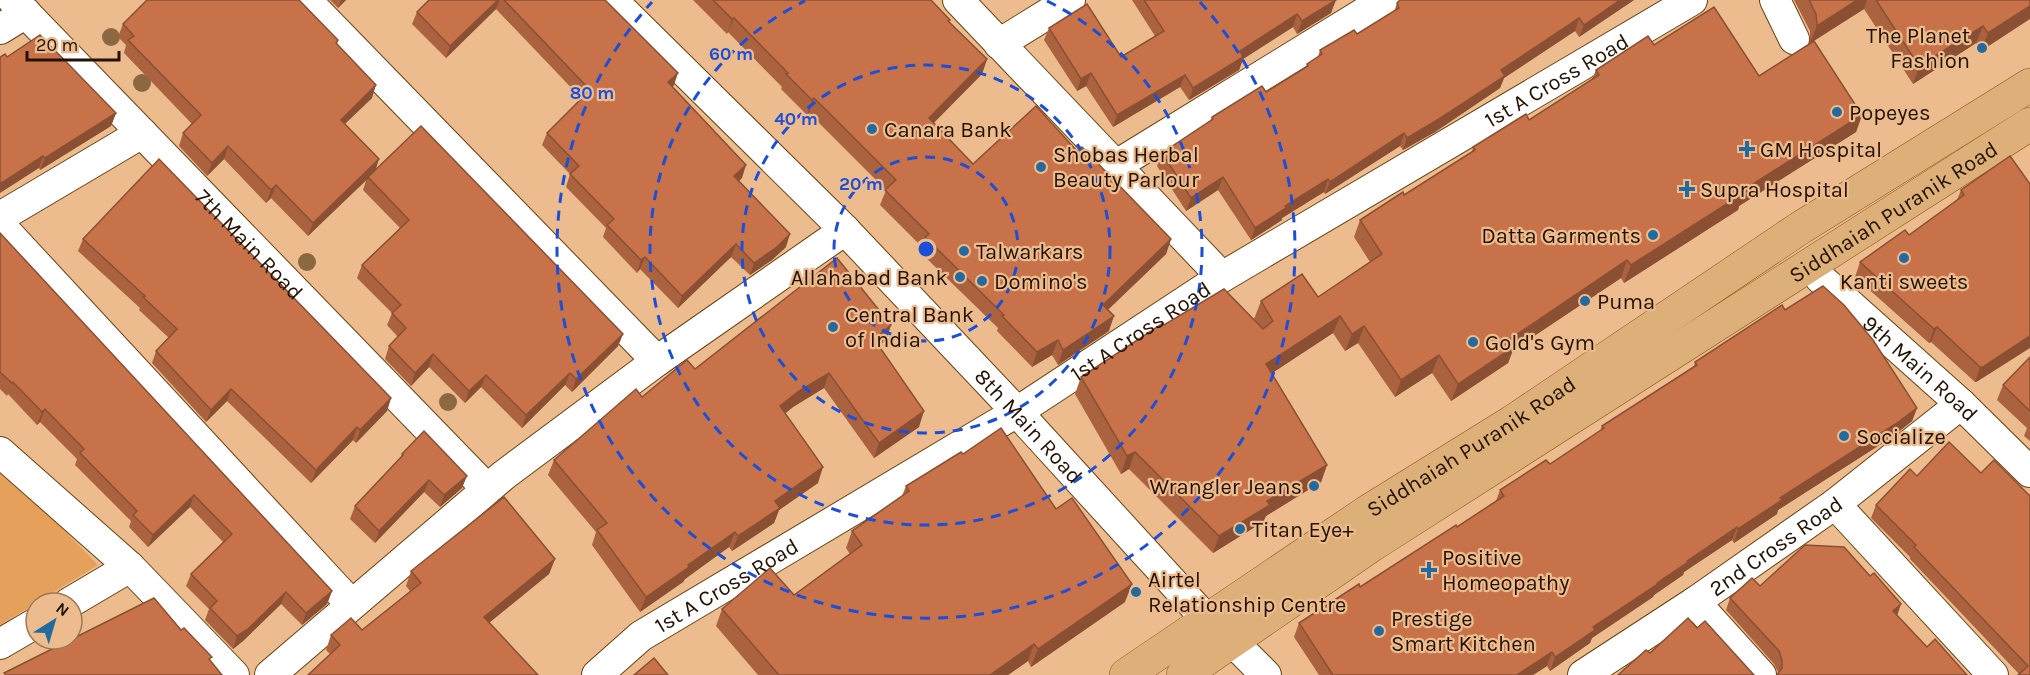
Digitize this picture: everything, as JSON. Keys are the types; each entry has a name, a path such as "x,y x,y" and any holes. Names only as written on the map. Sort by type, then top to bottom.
{"main road":[{"name":"Siddhaiah Puranik Road","path":"1126,675 1219,632 1372,545 1811,266 2026,107"},
{"name":"Siddhaiah Puranik Road","path":"1183,675 1219,632 1367,512 1512,422 1800,228 2026,107"}],"street":[{"path":"306,0 657,361"},
{"name":"8th Main Road","path":"612,0 844,230 1017,412 1219,632 1266,675"},
{"path":"958,0 1222,277"},
{"path":"999,44 1070,0"},
{"path":"1115,166 1385,0"},
{"name":"1st A Cross Road","path":"597,675 641,636 1017,412 1222,277 1692,0"},
{"path":"1775,0 1794,39"},
{"path":"0,30 19,7"},
{"name":"7th Main Road","path":"19,7 487,489"},
{"path":"0,217 142,133"},
{"path":"0,225 351,604"},
{"path":"270,675 487,489 657,361 844,230"},
{"name":"9th Main Road","path":"1811,266 1820,278 1961,404 2030,472"},
{"name":"2nd Cross Road","path":"1583,675 1695,602 1835,504 1961,404"},
{"path":"0,452 130,567 234,675"},
{"path":"1835,504 1993,675"},
{"path":"84,594 130,567"},
{"path":"1695,602 1761,675"},
{"path":"0,644 24,630"}],"shaded area":[{"path":"0,464 98,565 56,591 24,591 24,610 0,625"}],"building":[{"path":"147,0 299,0 338,40 336,43 376,85 341,120 379,159 313,223 276,185 271,190 228,146 212,163 183,133 201,115 128,40 134,36 123,24"},
{"path":"429,0 498,0 450,46 417,12"},
{"path":"504,0 605,0 678,73 668,82 746,165 734,176 790,234 777,247 754,263 736,244 682,296 645,257 641,260 607,225 614,219 570,174 579,166 547,133 590,90"},
{"path":"713,0 931,0 950,20 948,21 987,59 929,118 973,164 1036,106 1077,151 1082,147 1171,239 1103,305 1114,316 1063,350 1058,340 1037,352 1002,316 1004,315 925,237 929,234 885,190 896,180 814,98 812,100 786,74 788,73 734,18 732,19"},
{"path":"1144,0 1336,0 1302,21 1297,14 1240,51 1243,57 1193,88 1185,75 1117,115 1091,73 1081,79 1049,28 1087,4 1121,57 1164,31"},
{"path":"1400,0 1620,0 1584,25 1579,18 1501,70 1505,76 1439,119 1407,138 1404,133 1330,182 1328,179 1285,206 1286,208 1255,228 1223,177 1191,198 1162,153 1213,119 1212,117 1262,86 1266,92 1308,66 1307,64 1322,54 1320,50 1354,30 1357,34 1399,8 1397,3"},
{"path":"1809,0 1857,0 1817,26 1816,14"},
{"path":"1876,0 2030,0 2030,6 1988,33 1983,26 1919,66"},
{"path":"1714,7 1759,76 1814,41 1862,115 1631,265 1627,260 1510,339 1515,346 1458,384 1439,355 1401,380 1364,326 1352,334 1340,316 1266,364 1327,465 1267,501 1270,505 1219,536 1135,452 1127,456 1081,377 1163,323 1164,325 1224,289 1263,329 1273,321 1261,301 1302,274 1318,297 1382,254 1360,220 1475,150 1473,147 1526,114 1529,120 1599,75 1596,70 1648,36 1654,45"},
{"path":"40,35 116,113 0,184 0,57 5,54 7,57"},
{"path":"421,126 623,334 576,379 570,373 526,415 486,375 469,391 433,354 415,373 389,346 406,328 392,313 401,305 362,265 409,220 368,177"},
{"path":"2010,156 2030,184 2030,336 1980,367 1860,262 1905,230 1909,235 1964,195 1961,190"},
{"path":"159,159 391,398 360,430 357,427 316,470 231,389 211,410 156,351 177,329 83,239"},
{"path":"0,233 332,591 306,613 286,592 248,629 237,636 210,608 217,601 191,574 232,534 194,495 153,535 133,515 137,511 80,453 84,449 45,409 42,412 0,372"},
{"path":"837,258 891,325 874,339 924,411 879,443 829,373 799,391 780,406 823,467 775,501 780,508 738,536 735,532 646,597 597,530 607,523 554,460 636,389 642,397 687,360 695,369"},
{"path":"1823,286 1844,305 1873,340 1917,408 1780,498 1782,500 1687,561 1658,584 1593,627 1595,630 1555,657 1552,652 1517,675 1333,675 1299,623 1456,525 1457,527 1504,496 1500,490 1546,460 1550,464 1604,428 1602,426 1697,365 1695,362 1782,305 1785,310"},
{"path":"2030,357 2030,411 2003,385"},
{"path":"1001,428 1056,509 1072,498 1132,584 1038,649 1034,644 990,675 779,675 722,609 770,568 794,595 862,545 852,531 909,491 906,486 961,452 963,454"},
{"path":"424,431 467,476 444,495 429,480 379,531 355,506"},
{"path":"1949,442 1981,473 1994,460 2030,496 2030,675 2018,675 2028,666 1876,505 1910,469 1917,476"},
{"path":"504,497 555,559 484,617 538,675 308,675 340,645 331,635 351,618 362,630 421,583 411,571"},
{"path":"1805,545 1844,547 1870,576 1874,573 1901,604 1893,611 1927,647 1935,639 1967,675 1777,675 1782,668 1779,651 1730,598 1752,578 1760,586"},
{"path":"154,598 181,630 184,628 212,657 209,659 222,675 6,675 4,673 48,651 84,651 84,633"},
{"path":"1688,618 1697,628 1705,621 1754,675 1618,675 1646,650 1650,653"},
{"path":"654,658 668,675 634,675"}],"place":[{"name":"The Planet Fashion","path":"1982,48"},
{"name":"Popeyes","path":"1837,112"},
{"name":"Canara Bank","path":"872,129"},
{"name":"GM Hospital","path":"1747,149"},
{"name":"Shobas Herbal Beauty Parlour","path":"1041,167"},
{"name":"Supra Hospital","path":"1687,189"},
{"name":"Datta Garments","path":"1653,235"},
{"name":"Talwarkars","path":"964,251"},
{"name":"Kanti sweets","path":"1904,258"},
{"name":"Allahabad Bank","path":"960,277"},
{"name":"Domino's","path":"982,281"},
{"name":"Puma","path":"1585,301"},
{"name":"Central Bank of India","path":"833,327"},
{"name":"Gold's Gym","path":"1473,342"},
{"name":"Socialize","path":"1844,436"},
{"name":"Wrangler Jeans","path":"1314,486"},
{"name":"Titan Eye+","path":"1240,529"},
{"name":"Positive Homeopathy","path":"1429,570"},
{"name":"Airtel Relationship Centre","path":"1136,592"},
{"name":"Prestige Smart Kitchen","path":"1379,631"}]}
